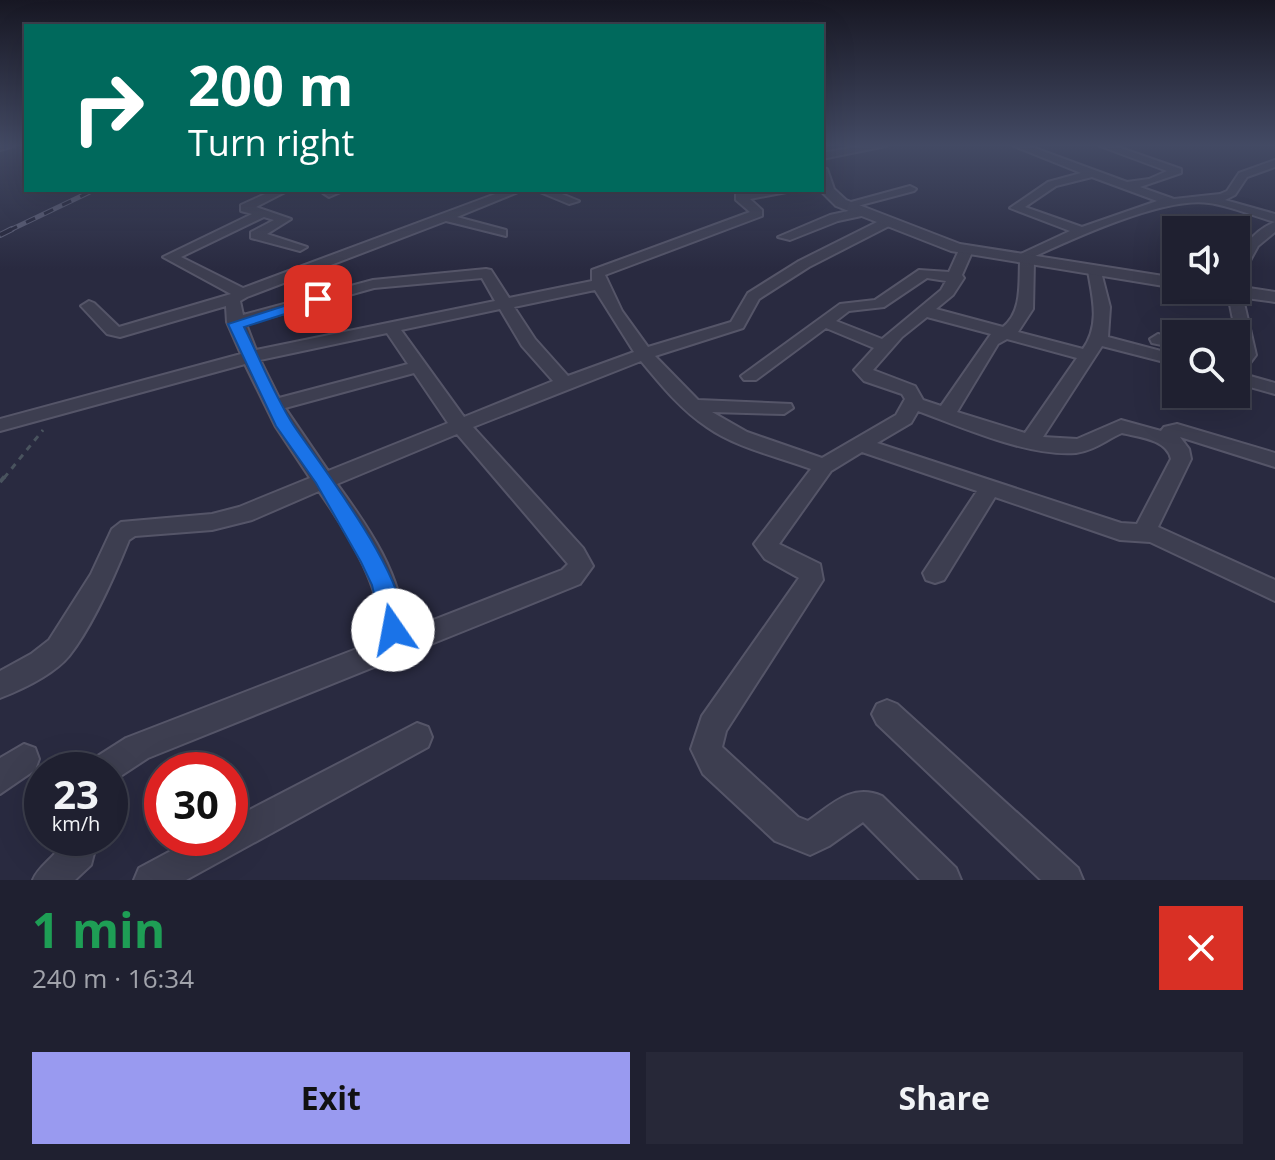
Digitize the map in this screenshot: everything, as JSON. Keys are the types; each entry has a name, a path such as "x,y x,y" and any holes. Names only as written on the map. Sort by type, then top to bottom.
{"street":[{"path":"827,187 832,197 846,205 966,250 1162,281"},
{"path":"1047,187 1016,208 1081,231"},
{"path":"1131,187 1171,202"},
{"path":"1022,260 1081,231 1171,202 1212,200 1231,193 1235,187"},
{"path":"846,205 910,189"},
{"path":"279,192 245,208 285,219 256,235 300,247"},
{"path":"89,306 113,331 120,332 237,296 512,192"},
{"path":"547,192 573,201"},
{"path":"776,192 740,197 758,213 681,244 599,271 601,284 614,314 643,354 695,406 728,430 824,466"},
{"path":"1212,200 1275,218"},
{"path":"785,237 834,218 862,212"},
{"path":"237,296 194,267 170,257 263,213"},
{"path":"444,217 501,233"},
{"path":"0,685 41,663 59,648 124,531 135,526 227,519 564,383 737,325 753,296 804,264 887,222"},
{"path":"1250,250 1275,226"},
{"path":"944,880 871,807 861,804 851,807 822,833 810,838 787,829 714,763 706,749 712,726 811,580 811,571 773,553 766,544 824,466 904,419 913,403 914,394 862,373 885,346 948,292 957,278 966,250"},
{"path":"946,414 992,341 1013,328 1025,309 1022,260"},
{"path":"1031,439 1098,340 1103,321 1095,271"},
{"path":"235,322 373,284 477,272 490,275 528,342 564,383"},
{"path":"750,376 849,305 879,304 924,273 957,278"},
{"path":"0,425 253,356 601,284"},
{"path":"1250,291 1275,297"},
{"path":"237,296 235,322 285,426 324,480 383,585 393,630 389,645 382,651"},
{"path":"924,311 1089,356"},
{"path":"824,322 885,346"},
{"path":"128,754 571,577 581,566 575,554 459,424 391,327"},
{"path":"1158,339 1162,340"},
{"path":"1098,340 1162,356"},
{"path":"275,405 421,366"},
{"path":"1250,381 1275,389"},
{"path":"913,403 1031,439 1077,446 1121,426 1169,440 1179,449 1181,459 1144,532"},
{"path":"695,406 784,408"},
{"path":"1169,440 1171,431 1177,430 1275,460"},
{"path":"860,444 1120,531 1144,532 1275,591"},
{"path":"935,573 991,487"},
{"path":"887,714 1066,880"},
{"path":"248,828 417,737"},
{"path":"151,880 196,856"},
{"path":"50,880 79,857"}],"path":[{"path":"0,482 49,424 72,403"}],"railway":[{"path":"8,231 90,192"},
{"path":"8,231 12,229"},
{"path":"0,235 8,231"}],"route":[{"path":"318,299 235,324 285,426 324,480 371,560 383,585 393,630"}]}
